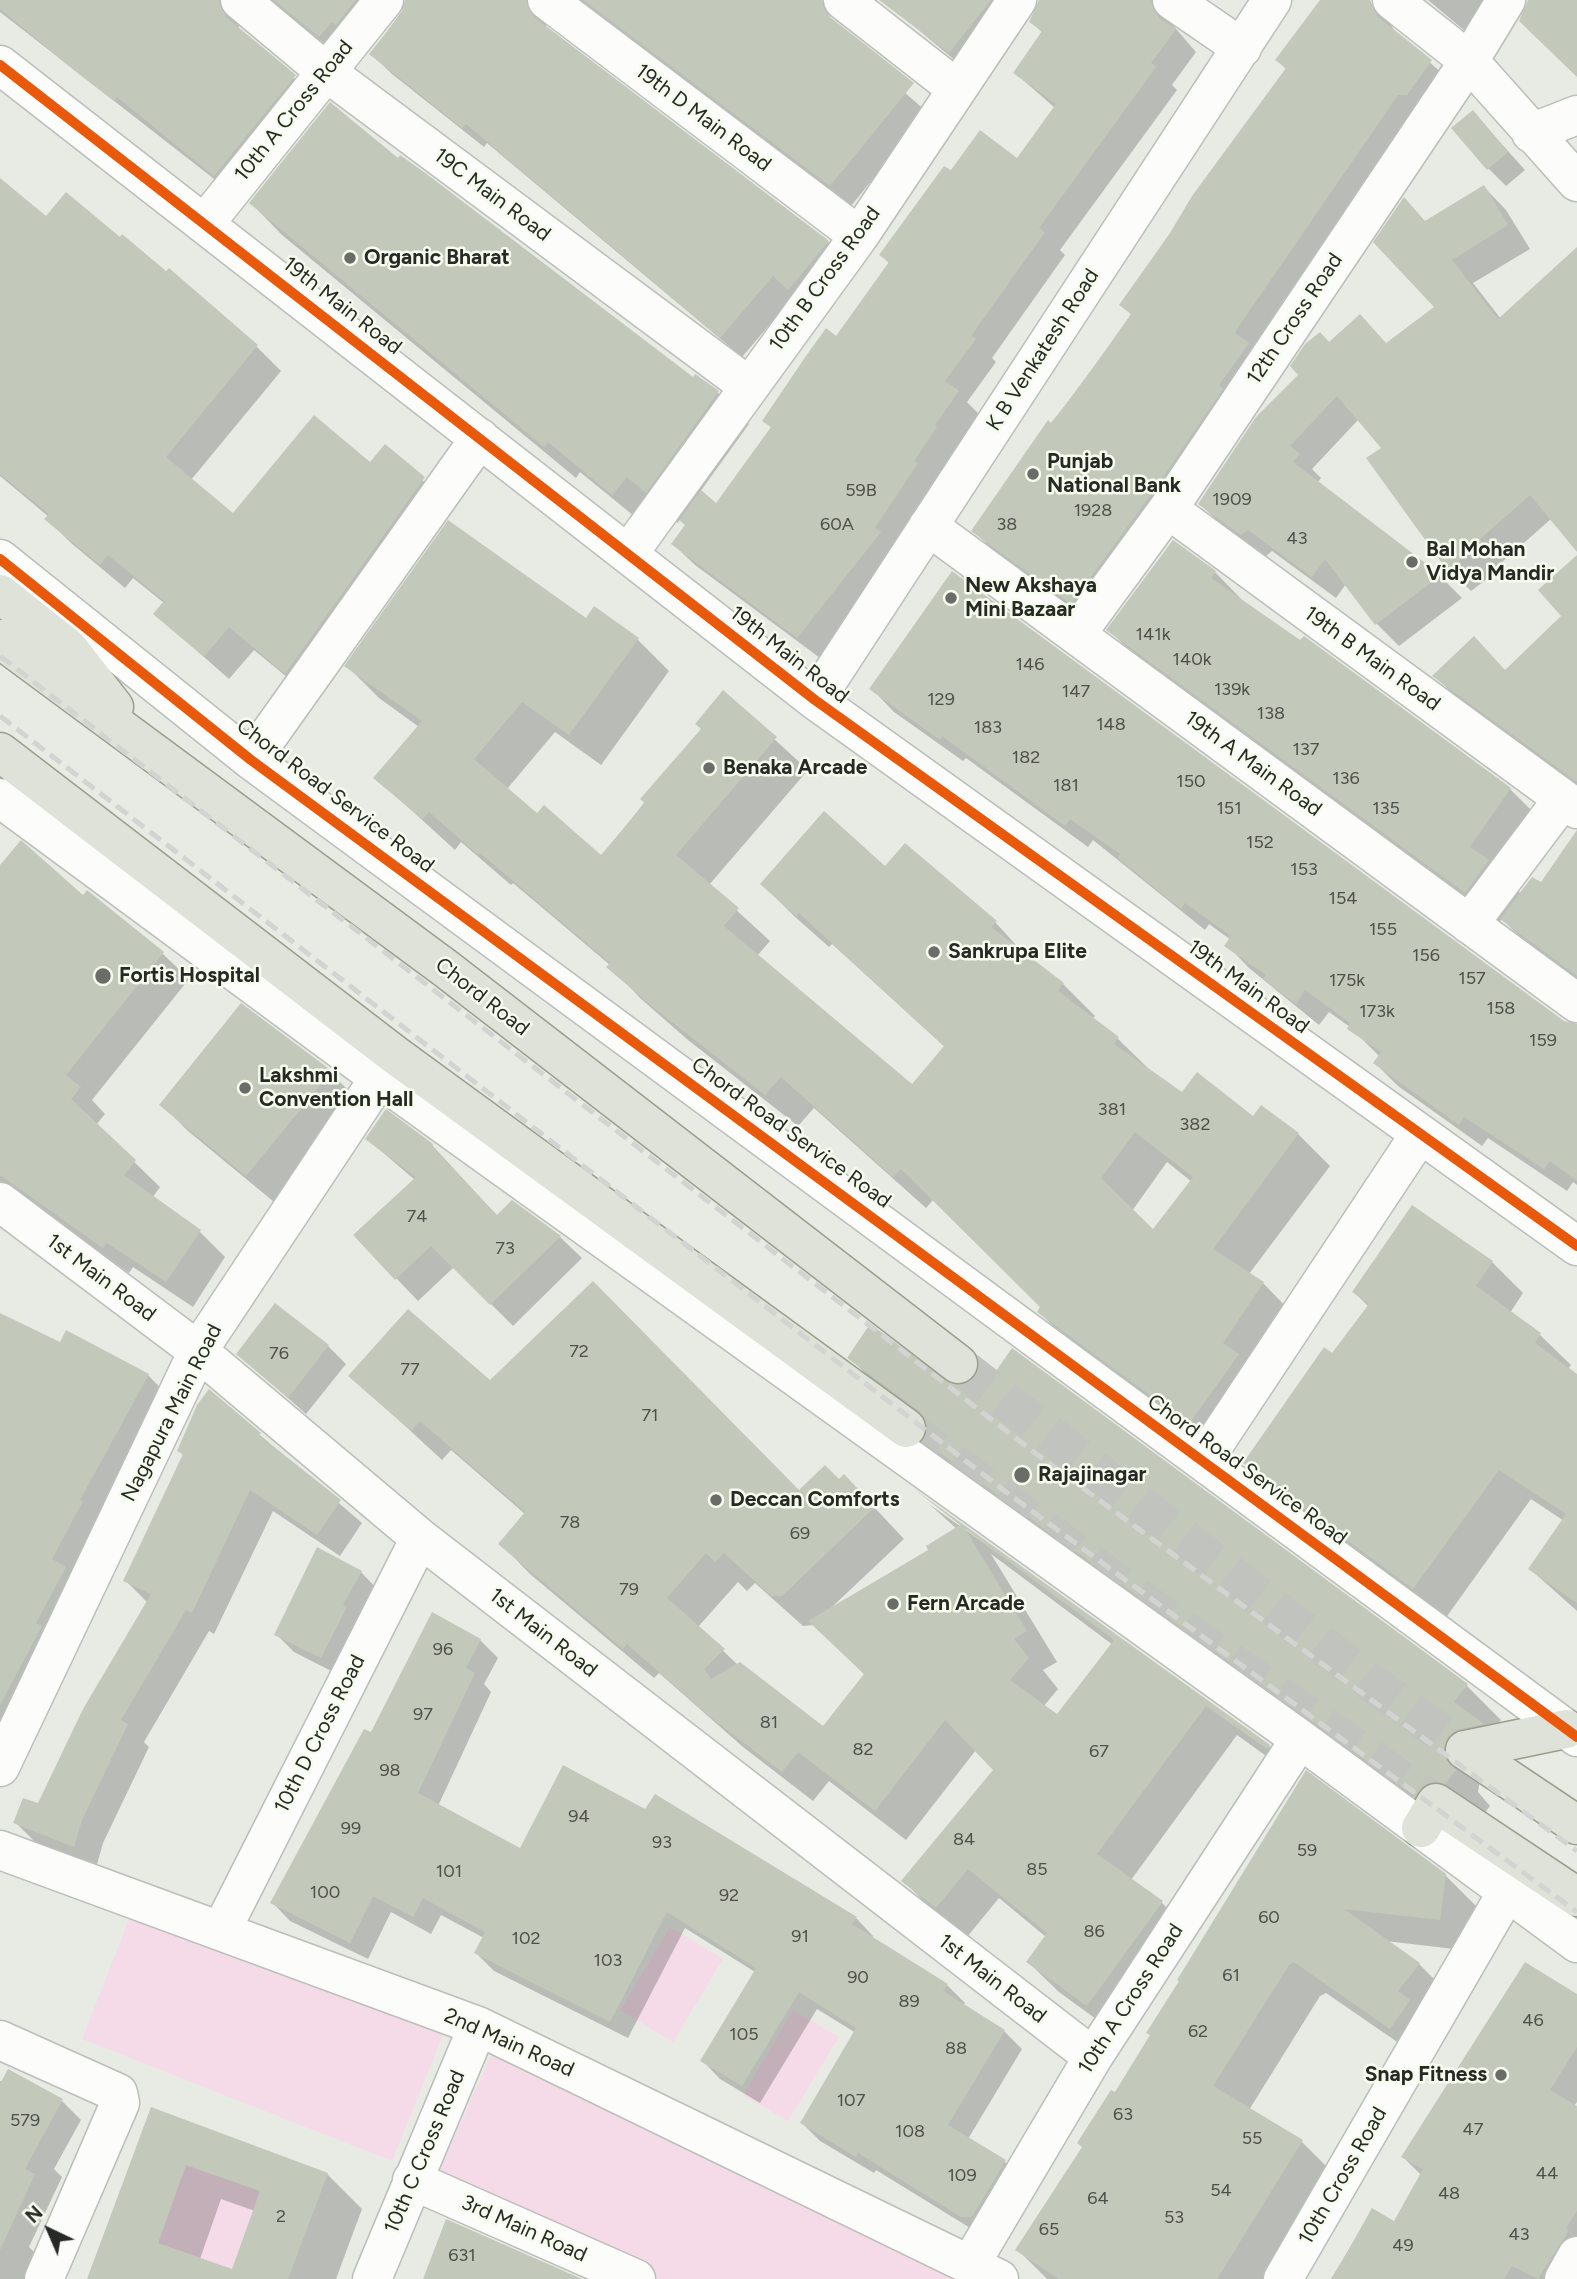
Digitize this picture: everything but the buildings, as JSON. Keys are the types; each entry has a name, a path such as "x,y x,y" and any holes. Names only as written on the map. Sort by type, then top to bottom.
{"main road":[{"path":"0,594 68,648 104,692 132,736"},
{"name":"Chord Road","path":"0,639 445,968 958,1364"},
{"path":"3,756 386,1066 906,1428"},
{"path":"1571,1733 1465,1750 1577,1825"},
{"path":"1429,1816 1577,1897"}],"street":[{"name":"19C Main Road","path":"240,0 326,71 747,385"},
{"name":"10th A Cross Road","path":"205,223 384,0"},
{"name":"19th D Main Road","path":"547,0 859,236"},
{"path":"844,0 957,89"},
{"name":"10th B Cross Road","path":"628,554 747,385 859,236 1017,0"},
{"path":"1172,0 1242,48"},
{"name":"K B Venkatesh Road","path":"815,700 1272,0"},
{"path":"1392,0 1469,61 1531,134 1577,182"},
{"name":"12th Cross Road","path":"1077,634 1168,509 1469,61 1506,0"},
{"name":"19th Main Road","path":"0,65 815,700 1577,1246"},
{"path":"1531,134 1577,115"},
{"path":"251,760 480,438"},
{"name":"19th B Main Road","path":"1168,509 1570,804"},
{"name":"19th A Main Road","path":"928,526 1577,1003"},
{"name":"Chord Road Service Road","path":"0,559 251,760 1571,1733"},
{"path":"0,798 386,1066 1300,1739 1429,1816 1507,1892 1577,1943"},
{"path":"1469,923 1570,804"},
{"name":"Nagapura Main Road","path":"0,1767 198,1351 386,1066"},
{"path":"1203,1461 1420,1134"},
{"name":"1st Main Road","path":"0,1202 198,1351 420,1538 1093,2057"},
{"name":"10th D Cross Road","path":"221,1931 420,1538"},
{"name":"10th A Cross Road","path":"985,2271 1093,2057 1300,1739"},
{"name":"2nd Main Road","path":"0,1850 478,2026 985,2271"},
{"name":"10th Cross Road","path":"1283,2279 1507,1892"},
{"name":"10th C Cross Road","path":"373,2279 478,2026"},
{"path":"0,2040 118,2093 120,2103 44,2279"},
{"name":"3rd Main Road","path":"412,2180 636,2279"},
{"path":"1564,2279 1577,2256"}],"shaded area":[{"path":"132,1912 443,2035 392,2161 82,2039"},
{"path":"670,1927 723,1959 673,2042 620,2010"},
{"path":"793,2010 839,2037 788,2121 743,2095"},
{"path":"495,2047 963,2279 645,2279 434,2182"},
{"path":"186,2165 260,2191 232,2269 158,2243"}],"tunnel":[{"path":"958,1364 1373,1684 1465,1750"},
{"path":"906,1428 1147,1604 1436,1803"}],"railway":[{"path":"0,656 1035,1453 1577,1851"},
{"path":"0,716 1006,1492 1577,1912"}],"cycle path":[{"path":"0,65 815,700 1577,1246"},
{"path":"0,559 251,760 1577,1737"}],"place":[{"name":"Organic Bharat","path":"350,258"},
{"name":"Punjab National Bank","path":"1033,474"},
{"name":"Bal Mohan Vidya Mandir","path":"1412,562"},
{"name":"New Akshaya Mini Bazaar","path":"951,598"},
{"name":"Benaka Arcade","path":"709,768"},
{"name":"Sankrupa Elite","path":"934,952"},
{"name":"Fortis Hospital","path":"103,976"},
{"name":"Lakshmi Convention Hall","path":"245,1088"},
{"name":"Rajajinagar","path":"1022,1475"},
{"name":"Deccan Comforts","path":"716,1500"},
{"name":"Fern Arcade","path":"893,1604"},
{"name":"Snap Fitness","path":"1501,2075"}]}
